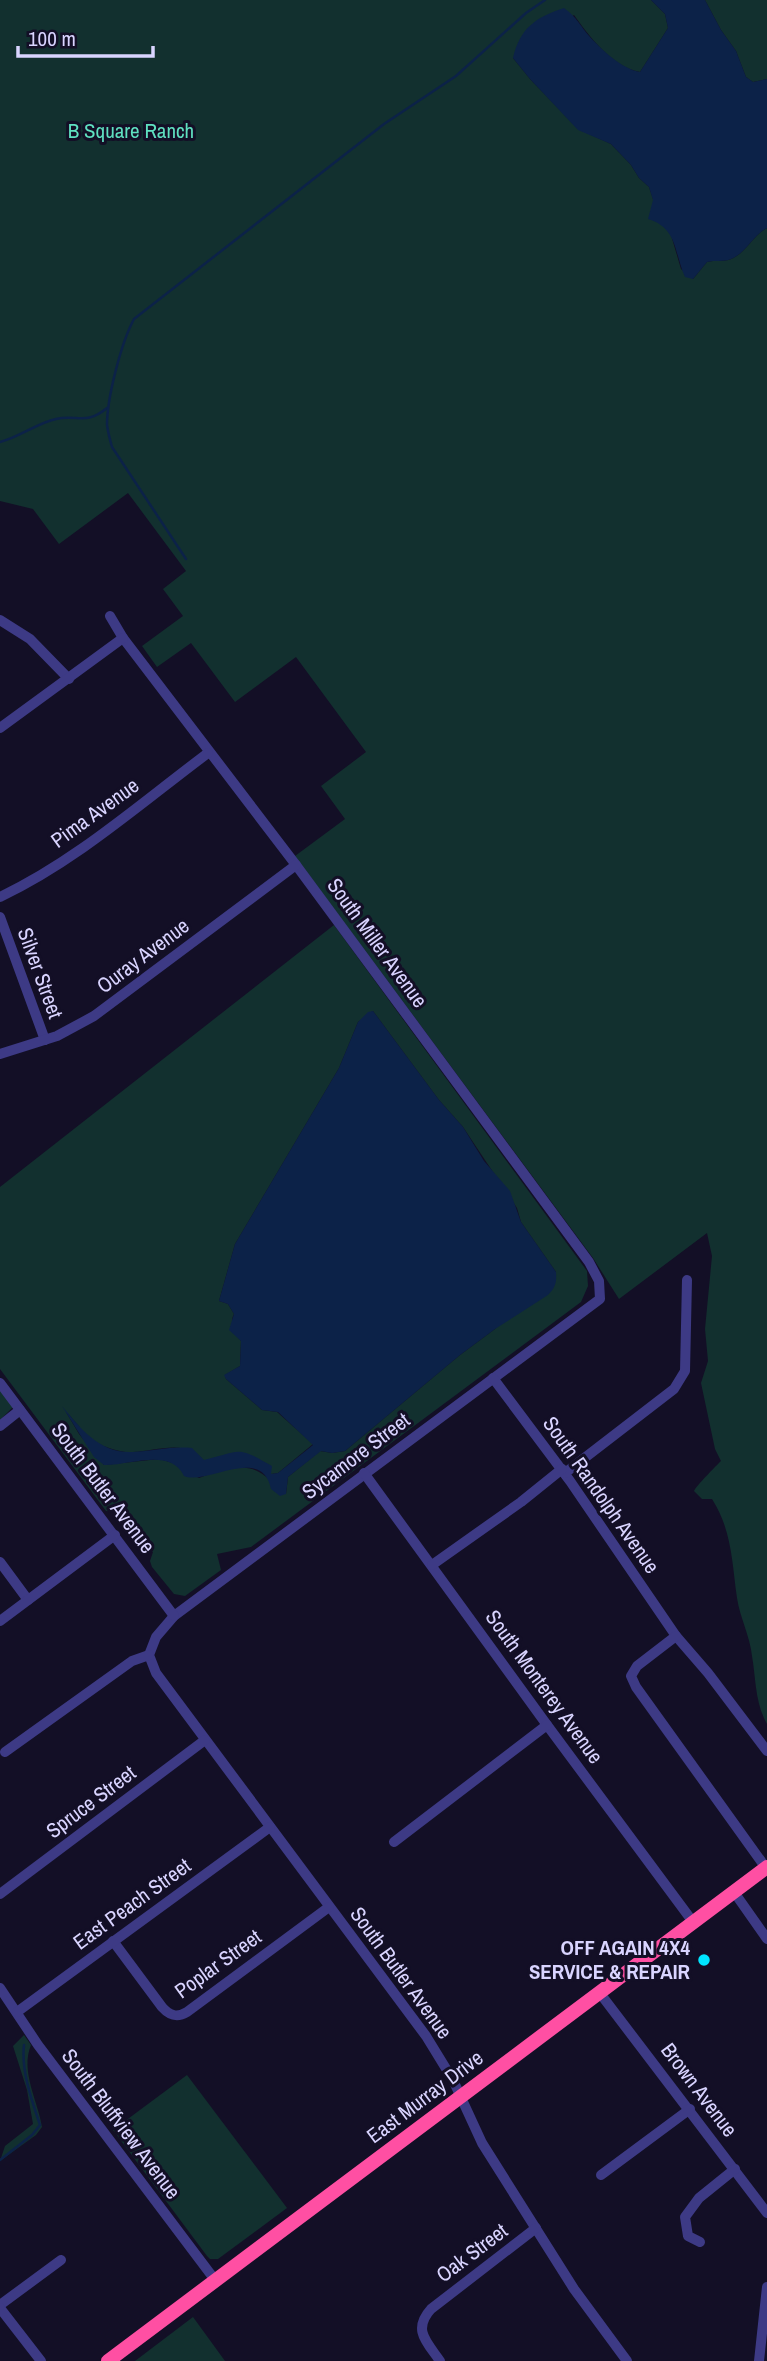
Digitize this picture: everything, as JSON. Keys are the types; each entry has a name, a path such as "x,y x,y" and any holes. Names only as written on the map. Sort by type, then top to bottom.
{"highway":[{"name":"East Murray Drive","path":"108,2361 766,1867"}],"street":[{"name":"South Miller Avenue","path":"110,616 123,638 208,753 296,865 589,1262 599,1281 600,1299"},
{"path":"0,620 30,639 69,678"},
{"path":"0,728 123,638"},
{"name":"Pima Avenue","path":"0,897 72,855 208,753"},
{"name":"Ouray Avenue","path":"0,1054 45,1040 94,1016 296,865"},
{"name":"Silver Street","path":"0,917 45,1040"},
{"path":"432,1565 674,1389 685,1371 687,1280"},
{"name":"Sycamore Street","path":"149,1656 156,1637 174,1616 600,1299"},
{"name":"South Randolph Avenue","path":"493,1378 563,1471 676,1636 708,1673 767,1751"},
{"name":"South Butler Avenue","path":"0,1383 174,1616"},
{"path":"0,1426 20,1410"},
{"name":"South Monterey Avenue","path":"364,1473 693,1922"},
{"path":"0,1621 115,1535"},
{"path":"0,1562 29,1600"},
{"path":"676,1636 637,1666 631,1676 636,1687 766,1867"},
{"path":"5,1752 132,1661 149,1656"},
{"name":"South Butler Avenue","path":"149,1656 156,1673 426,2036 461,2096 482,2143 574,2288 627,2361"},
{"path":"394,1842 547,1725"},
{"name":"Spruce Street","path":"0,1894 205,1740"},
{"name":"East Peach Street","path":"17,2012 270,1827"},
{"path":"734,1892 767,1939"},
{"name":"Poplar Street","path":"113,1941 162,2007 169,2014 179,2016 329,1907"},
{"name":"South Bluffview Avenue","path":"0,1988 38,2045 215,2280"},
{"name":"Brown Avenue","path":"600,1992 767,2213"},
{"path":"601,2175 690,2109"},
{"path":"700,2242 688,2236 685,2217 699,2198 735,2169"},
{"name":"Oak Street","path":"440,2361 421,2330 423,2318 536,2228"},
{"path":"41,2361 0,2306 61,2260"},
{"path":"759,2361 767,2287"}],"green space":[{"name":"B Square Ranch","path":"0,0 651,0 665,14 668,28 640,72 611,57 594,41 574,15 513,58 578,129 611,144 649,187 661,223 671,235 681,269 693,279 707,262 728,260 736,256 767,228 767,1724 758,1699 751,1649 738,1605 724,1523 712,1499 702,1499 694,1491 721,1461 715,1449 701,1383 708,1361 705,1329 712,1256 707,1233 619,1299 593,1258 295,856 345,819 321,786 366,752 296,657 235,702 191,643 157,667 142,646 183,616 163,589 186,571 128,493 59,544 33,509 0,501"},
{"path":"705,0 767,0 767,79 753,82 746,77 736,51"},
{"path":"334,925 587,1271 588,1286 581,1302 251,1547 217,1554 221,1570 185,1596 174,1594 152,1567 150,1561 153,1552 142,1548 115,1512 106,1511 0,1369 0,1187","holes":["373,1011 439,1100 463,1127 517,1208 521,1222 556,1272 495,1329 345,1451 320,1451 288,1477 286,1494 252,1469 221,1470 199,1478 173,1463 159,1459 104,1465 79,1434 66,1412 91,1439 114,1450 133,1452 180,1448 197,1454 204,1461 215,1458 270,1471 271,1474 278,1473 313,1444 277,1412 262,1410 226,1379 225,1375 240,1366 241,1341 232,1325 234,1314 228,1304 219,1301 235,1244 339,1068 358,1022"]},
{"path":"0,1388 13,1407 0,1420"},
{"path":"24,2035 31,2045 28,2055 29,2076 42,2127 36,2135 0,2161 5,2146 33,2124 27,2090 13,2046"},
{"path":"187,2075 287,2208 218,2259 210,2259 207,2256 113,2130"},
{"path":"193,2317 225,2361 135,2361"}],"water":[{"path":"651,0 705,0 736,51 746,77 753,82 767,79 767,228 736,256 728,260 707,262 693,279 685,277 674,242 665,228 648,219 653,200 649,187 611,144 578,130 513,58 520,39 531,25 545,15 564,8 606,53 626,67 640,72 668,28 665,14"},
{"path":"373,1011 439,1100 463,1127 484,1161 510,1191 521,1222 556,1272 554,1288 548,1295 460,1355 345,1451 321,1451 288,1477 286,1494 280,1496 271,1489 266,1476 257,1469 232,1469 194,1478 184,1476 178,1467 169,1462 159,1460 104,1465 94,1457 62,1406 92,1438 121,1452 192,1448 204,1460 232,1452 244,1452 272,1466 271,1474 278,1473 313,1445 278,1412 262,1410 226,1379 224,1375 240,1366 241,1341 229,1330 234,1314 228,1304 219,1301 235,1244 339,1068 358,1022 368,1012"}],"waterway":[{"path":"186,559 112,447 108,433 112,386 124,342 134,319 384,124 456,76 526,13 545,0"},
{"path":"0,442 49,421 93,417 107,408"},
{"path":"0,2160 32,2135 40,2125 26,2075 24,2045"}],"place":[{"name":"OFF AGAIN 4X4 SERVICE & REPAIR","path":"704,1960"}]}
